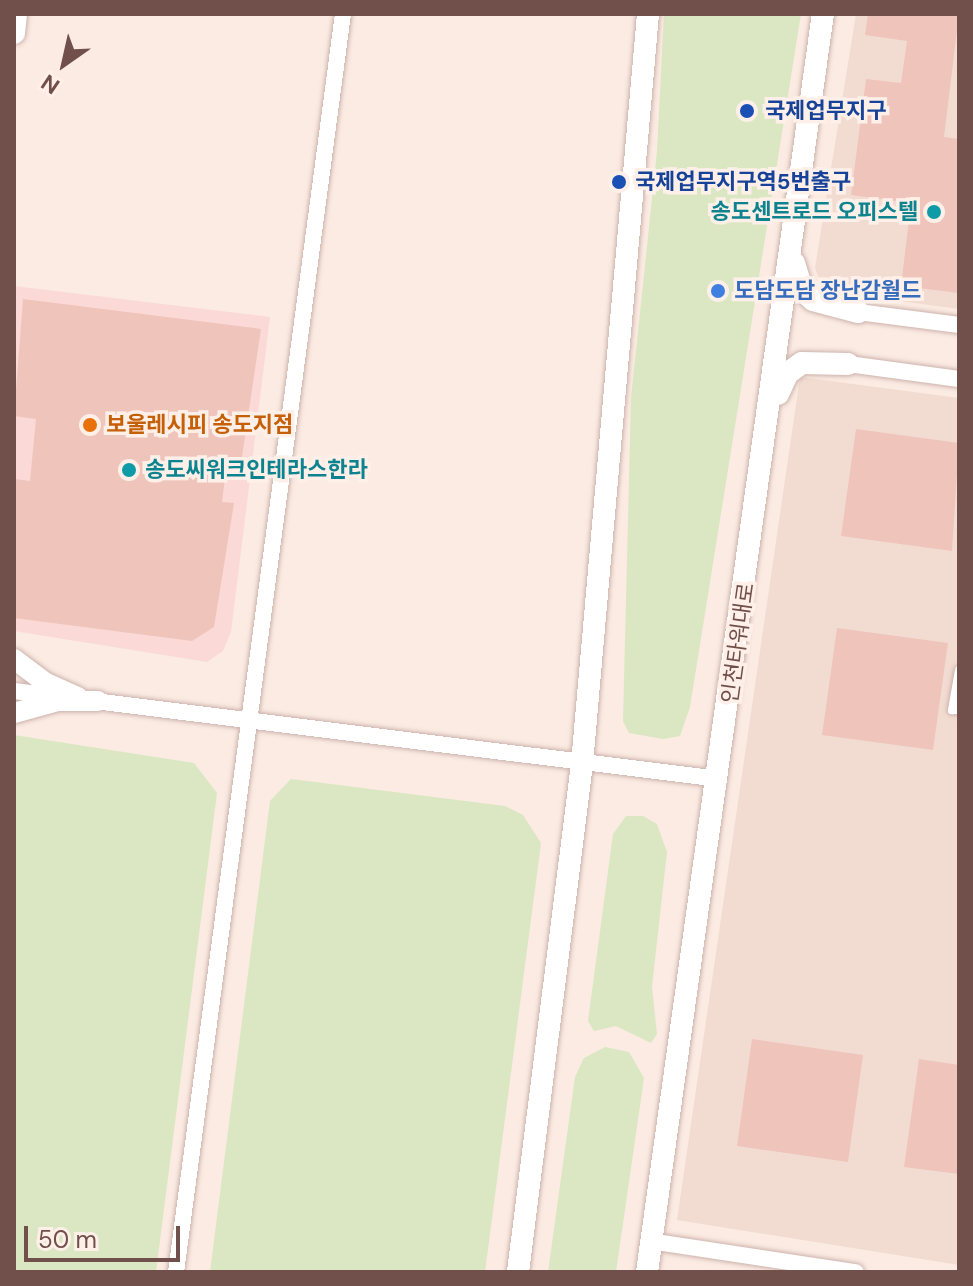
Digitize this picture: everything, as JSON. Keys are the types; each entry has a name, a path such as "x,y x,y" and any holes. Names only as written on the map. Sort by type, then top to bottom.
{"main road":[{"path":"14,33 16,14"},
{"path":"518,1272 582,764 648,14"},
{"name":"인천타워대로","path":"647,1272 770,417 823,14"},
{"path":"793,247 802,290 824,307 858,312"},
{"path":"770,417 781,386 802,363 848,364"}],"street":[{"path":"176,1272 343,14"},
{"path":"858,312 959,325"},
{"path":"848,364 959,379"},
{"path":"14,659 46,683 92,701"},
{"path":"14,691 719,779"},
{"path":"14,713 58,701 92,701"},
{"path":"650,1241 855,1272"}],"lane":[{"path":"959,670 952,710 959,710"}],"shaded area":[{"path":"856,14 959,14 959,309 838,293 821,284 815,268"},
{"name":"송도씨워크인테라스한라","path":"14,286 270,317 231,632 223,651 207,662 14,631"},
{"path":"800,377 959,398 959,1265 677,1220"}],"green space":[{"path":"664,14 801,14 690,707 680,736 663,739 629,733 623,721 631,398 657,151"},
{"path":"14,735 194,763 217,793 156,1272 14,1272"},
{"path":"291,779 505,806 523,815 541,843 485,1272 210,1272 270,801"},
{"path":"626,816 643,816 657,824 667,852 652,987 657,1034 651,1043 616,1026 594,1031 588,1021 613,834"},
{"path":"605,1047 629,1052 644,1078 616,1272 548,1272 575,1077 584,1058"}],"building":[{"path":"868,14 959,14 944,137 959,139 959,293 901,286 911,203 851,195 866,79 901,83 907,41 865,35"},
{"name":"송도씨워크인테라스한라","path":"23,299 261,329 240,470 226,469 222,502 234,503 214,627 192,641 14,618 14,479 30,481 36,419 14,416"},
{"path":"856,429 959,443 952,551 841,536"},
{"path":"837,628 948,643 933,750 822,735"},
{"path":"752,1039 863,1055 848,1162 737,1146"},
{"path":"919,1059 959,1065 959,1174 904,1167"}],"place":[{"name":"국제업무지구","path":"747,111"},
{"name":"국제업무지구역5번출구","path":"619,182"},
{"name":"송도센트로드 오피스텔","path":"934,212"},
{"name":"도담도담 장난감월드","path":"718,291"},
{"name":"보울레시피 송도지점","path":"90,425"},
{"name":"송도씨워크인테라스한라","path":"129,470"}]}
